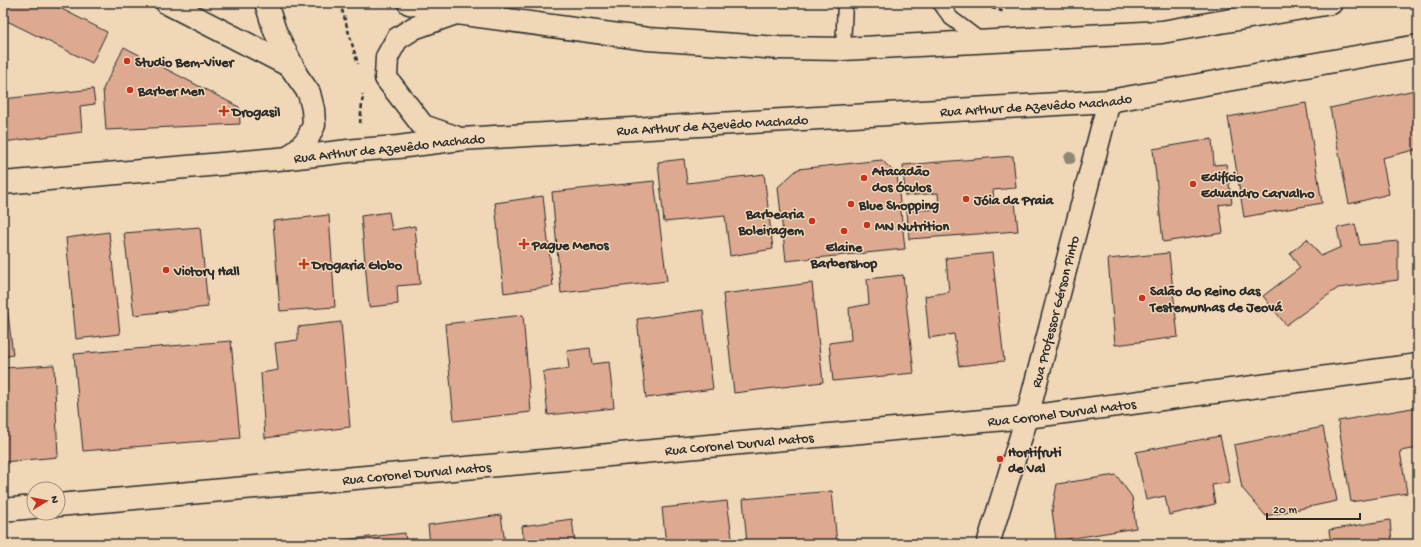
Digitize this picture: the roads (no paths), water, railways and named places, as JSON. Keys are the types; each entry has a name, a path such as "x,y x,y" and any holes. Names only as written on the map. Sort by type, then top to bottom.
{"street":[{"path":"167,3 290,66 309,93 313,109 314,125 307,140 289,158"},
{"path":"266,3 275,31 300,79"},
{"path":"409,3 457,13 648,39 779,48 843,49 984,43 1162,32 1331,3"},
{"path":"457,13 414,28 397,39 387,57 386,78 423,126 461,139"},
{"name":"Rua Arthur de Azevêdo Machado","path":"3,183 289,158 461,139 1109,101 1418,46"},
{"name":"Rua Professor Gérson Pinto","path":"988,544 1027,417 1109,101"},
{"name":"Rua Coronel Durval Matos","path":"66,504 1027,417 1418,365"},
{"path":"3,510 26,508"}],"lane":[{"path":"843,49 846,3"},
{"path":"940,3 951,18 984,43"}],"place":[{"name":"Studio Bem-Viver","path":"127,61"},
{"name":"Barber Men","path":"130,90"},
{"name":"Drogasil","path":"224,111"},
{"name":"Atacadão dos Óculos","path":"864,178"},
{"name":"Edifício Edvandro Carvalho","path":"1193,184"},
{"name":"Jóia da Praia","path":"966,199"},
{"name":"Blue Shopping","path":"851,204"},
{"name":"Barbearia Boleiragem","path":"812,221"},
{"name":"MN Nutrition","path":"867,225"},
{"name":"Elaine Barbershop","path":"844,231"},
{"name":"Pague Menos","path":"524,244"},
{"name":"Drogaria Globo","path":"304,264"},
{"name":"Victory Hall","path":"166,270"},
{"name":"Salão do Reino das Testemunhas de Jeová","path":"1142,298"},
{"name":"Hortifruti de Val","path":"1000,459"}]}
